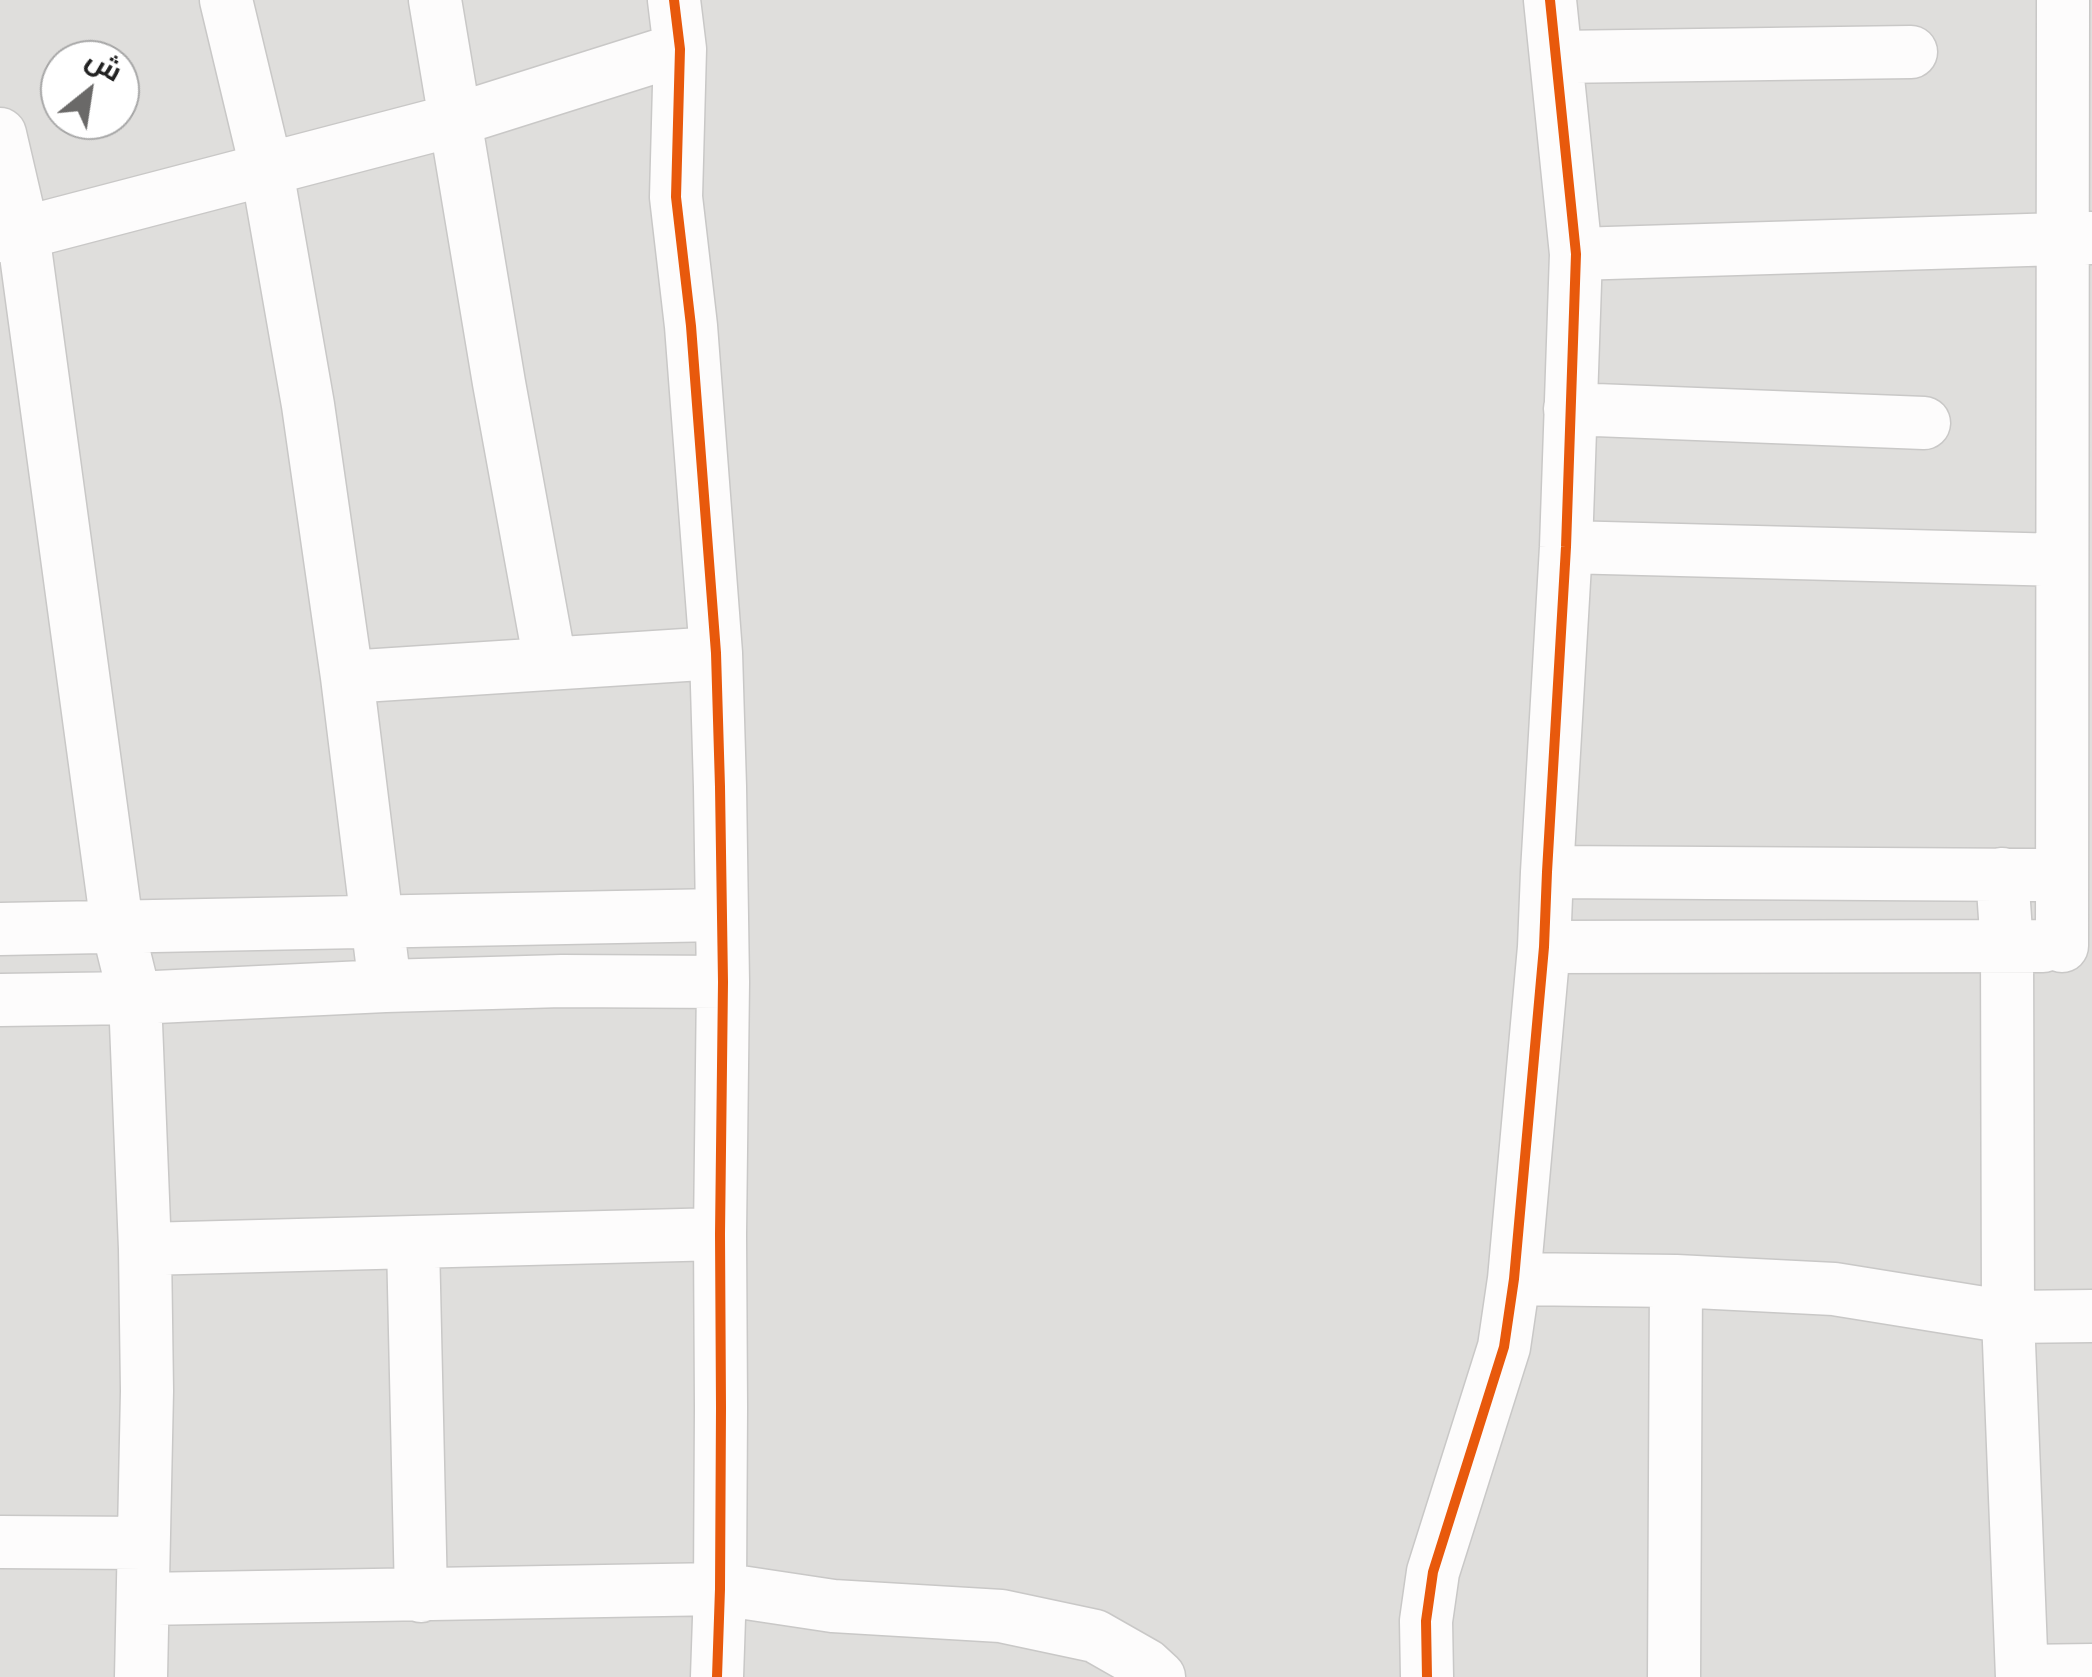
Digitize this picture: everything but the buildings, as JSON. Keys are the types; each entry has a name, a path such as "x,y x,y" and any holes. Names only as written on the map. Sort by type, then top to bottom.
{"street":[{"path":"226,0 266,171 308,404 347,676 384,986"},
{"path":"436,0 550,662"},
{"path":"1427,1677 1426,1621 1432,1572 1504,1347 1514,1279 1544,947 1566,548 1576,254 1550,0"},
{"path":"1544,947 2077,946 2062,560 2077,418 2078,74 2063,0"},
{"path":"12,234 456,120 677,25 676,197 716,654 720,787 717,1677"},
{"path":"1557,57 1911,52"},
{"path":"0,134 117,925 135,998 147,1391 141,1677"},
{"path":"1576,254 2077,238"},
{"path":"1570,409 1924,423"},
{"path":"1566,548 2062,560"},
{"path":"347,676 716,654"},
{"path":"1546,872 2077,875"},
{"path":"2002,874 2007,947 2008,1318 2022,1674 2092,1670"},
{"path":"0,929 720,915"},
{"path":"0,1000 562,981 722,982"},
{"path":"145,1249 720,1234"},
{"path":"413,1242 421,1596"},
{"path":"1514,1279 1834,1288 2008,1318 2092,1316"},
{"path":"1674,1677 1676,1281"},
{"path":"0,1542 143,1543"},
{"path":"143,1599 720,1589 834,1606 1001,1616 1095,1636 1146,1665 1158,1677"}],"shaded area":[{"path":"0,0 2092,0 2092,1677 0,1677"}],"cycle path":[{"path":"674,0 680,49 676,197 691,326 716,653 720,787 723,982 717,1677"},
{"path":"1427,1677 1426,1621 1433,1572 1504,1347 1514,1279 1544,947 1566,547 1576,254 1550,0"}]}
